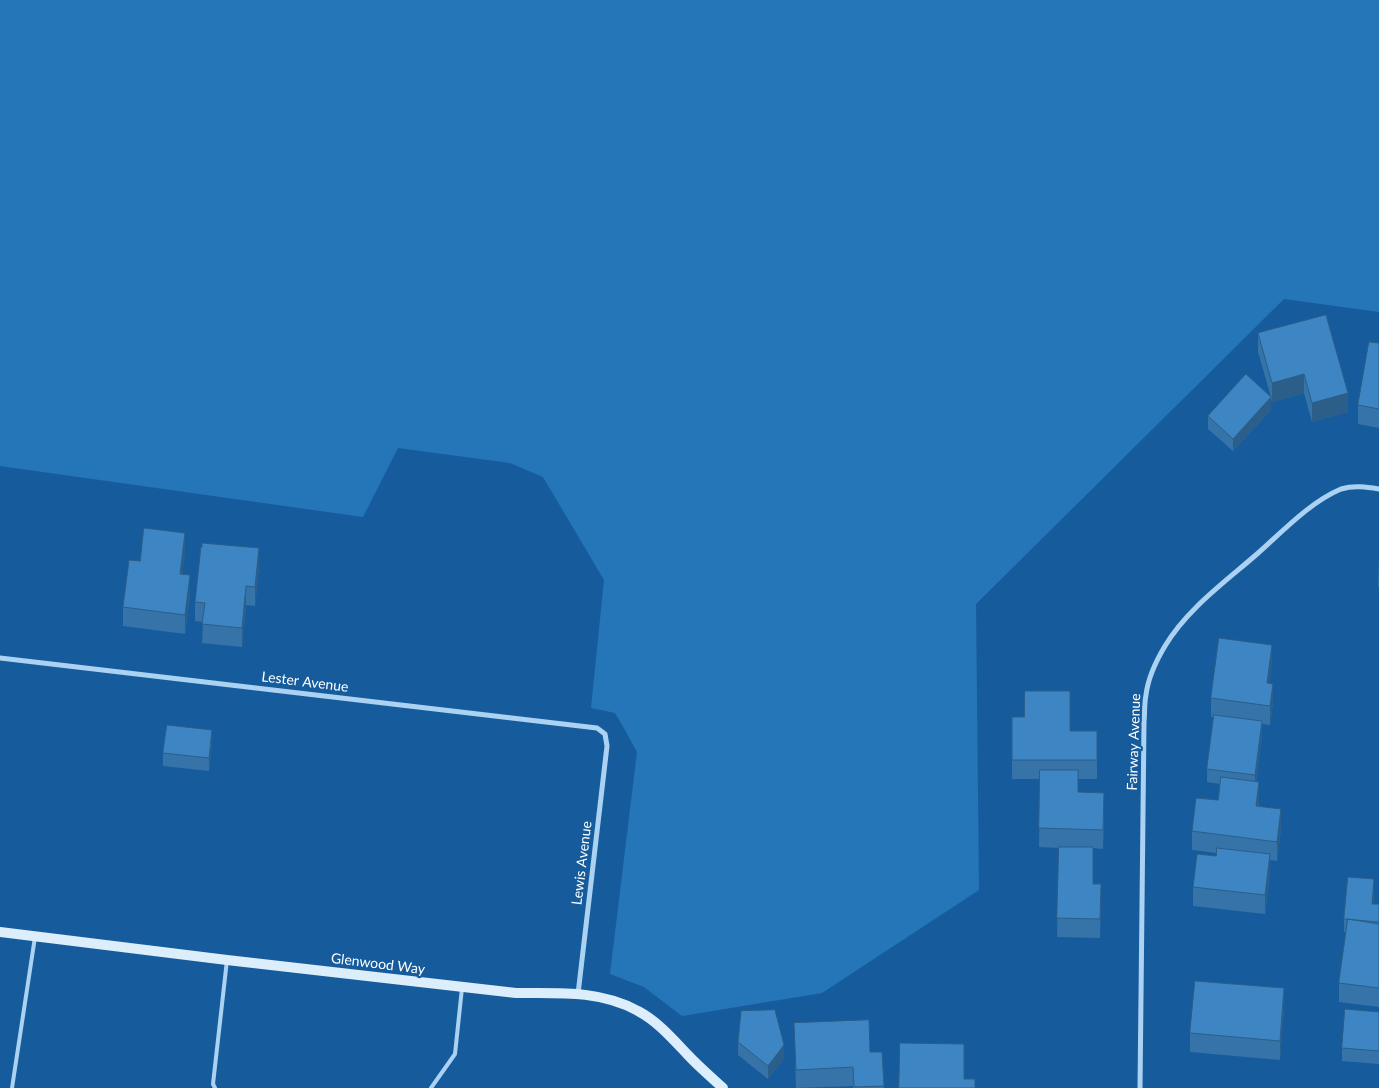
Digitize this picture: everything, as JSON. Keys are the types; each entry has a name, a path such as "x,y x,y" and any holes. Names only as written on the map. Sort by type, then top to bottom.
{"street":[{"name":"Fairway Avenue","path":"1140,1088 1144,722 1146,695 1152,671 1177,628 1194,610 1323,498 1344,488 1364,486 1379,489"},
{"name":"Lester Avenue","path":"0,658 574,725 597,728 605,734"},
{"name":"Lewis Avenue","path":"578,994 607,746 605,734"},
{"name":"Glenwood Way","path":"0,932 516,994 586,994 612,1000 639,1011 664,1030 723,1088"}],"lane":[{"path":"12,1088 35,936"},
{"path":"215,1088 213,1084 227,960"},
{"path":"431,1088 455,1054 462,988"}],"shaded area":[{"path":"0,0 1379,0 1379,312 1284,299 976,604 979,890 822,993 682,1016 644,987 610,974 637,752 615,713 591,708 604,580 543,477 510,463 398,448 363,517 0,466"}],"building":[{"path":"1326,315 1348,393 1312,403 1304,374 1272,383 1258,333"},
{"path":"1369,342 1379,343 1379,409 1358,405"},
{"path":"1246,374 1271,397 1233,439 1208,416"},
{"path":"144,528 185,533 180,574 190,575 185,615 123,607 129,560 140,561"},
{"path":"202,543 259,548 255,587 246,586 242,628 202,624 205,603 195,602"},
{"path":"1219,638 1272,645 1267,683 1273,684 1270,706 1211,698"},
{"path":"1025,691 1070,691 1070,731 1097,731 1097,760 1012,760 1012,717 1024,717"},
{"path":"1214,715 1262,721 1255,775 1207,769"},
{"path":"167,725 212,730 209,758 163,753"},
{"path":"1040,770 1078,770 1078,792 1104,793 1103,830 1039,828"},
{"path":"1221,777 1259,782 1256,806 1281,809 1277,842 1192,831 1196,798 1218,800"},
{"path":"1059,847 1093,847 1093,884 1101,884 1100,919 1057,918"},
{"path":"1217,848 1270,854 1265,895 1193,887 1197,854 1216,856"},
{"path":"1348,877 1374,879 1372,904 1379,904 1379,922 1344,919"},
{"path":"1348,919 1379,924 1379,988 1339,983"},
{"path":"1195,981 1284,988 1280,1041 1190,1033"},
{"path":"1345,1009 1379,1012 1379,1051 1342,1048"},
{"path":"775,1010 784,1045 768,1066 738,1042 741,1011"},
{"path":"869,1020 870,1052 882,1052 884,1086 854,1087 853,1067 796,1070 794,1023"},
{"path":"900,1043 964,1044 964,1079 975,1079 975,1088 899,1088"}]}
